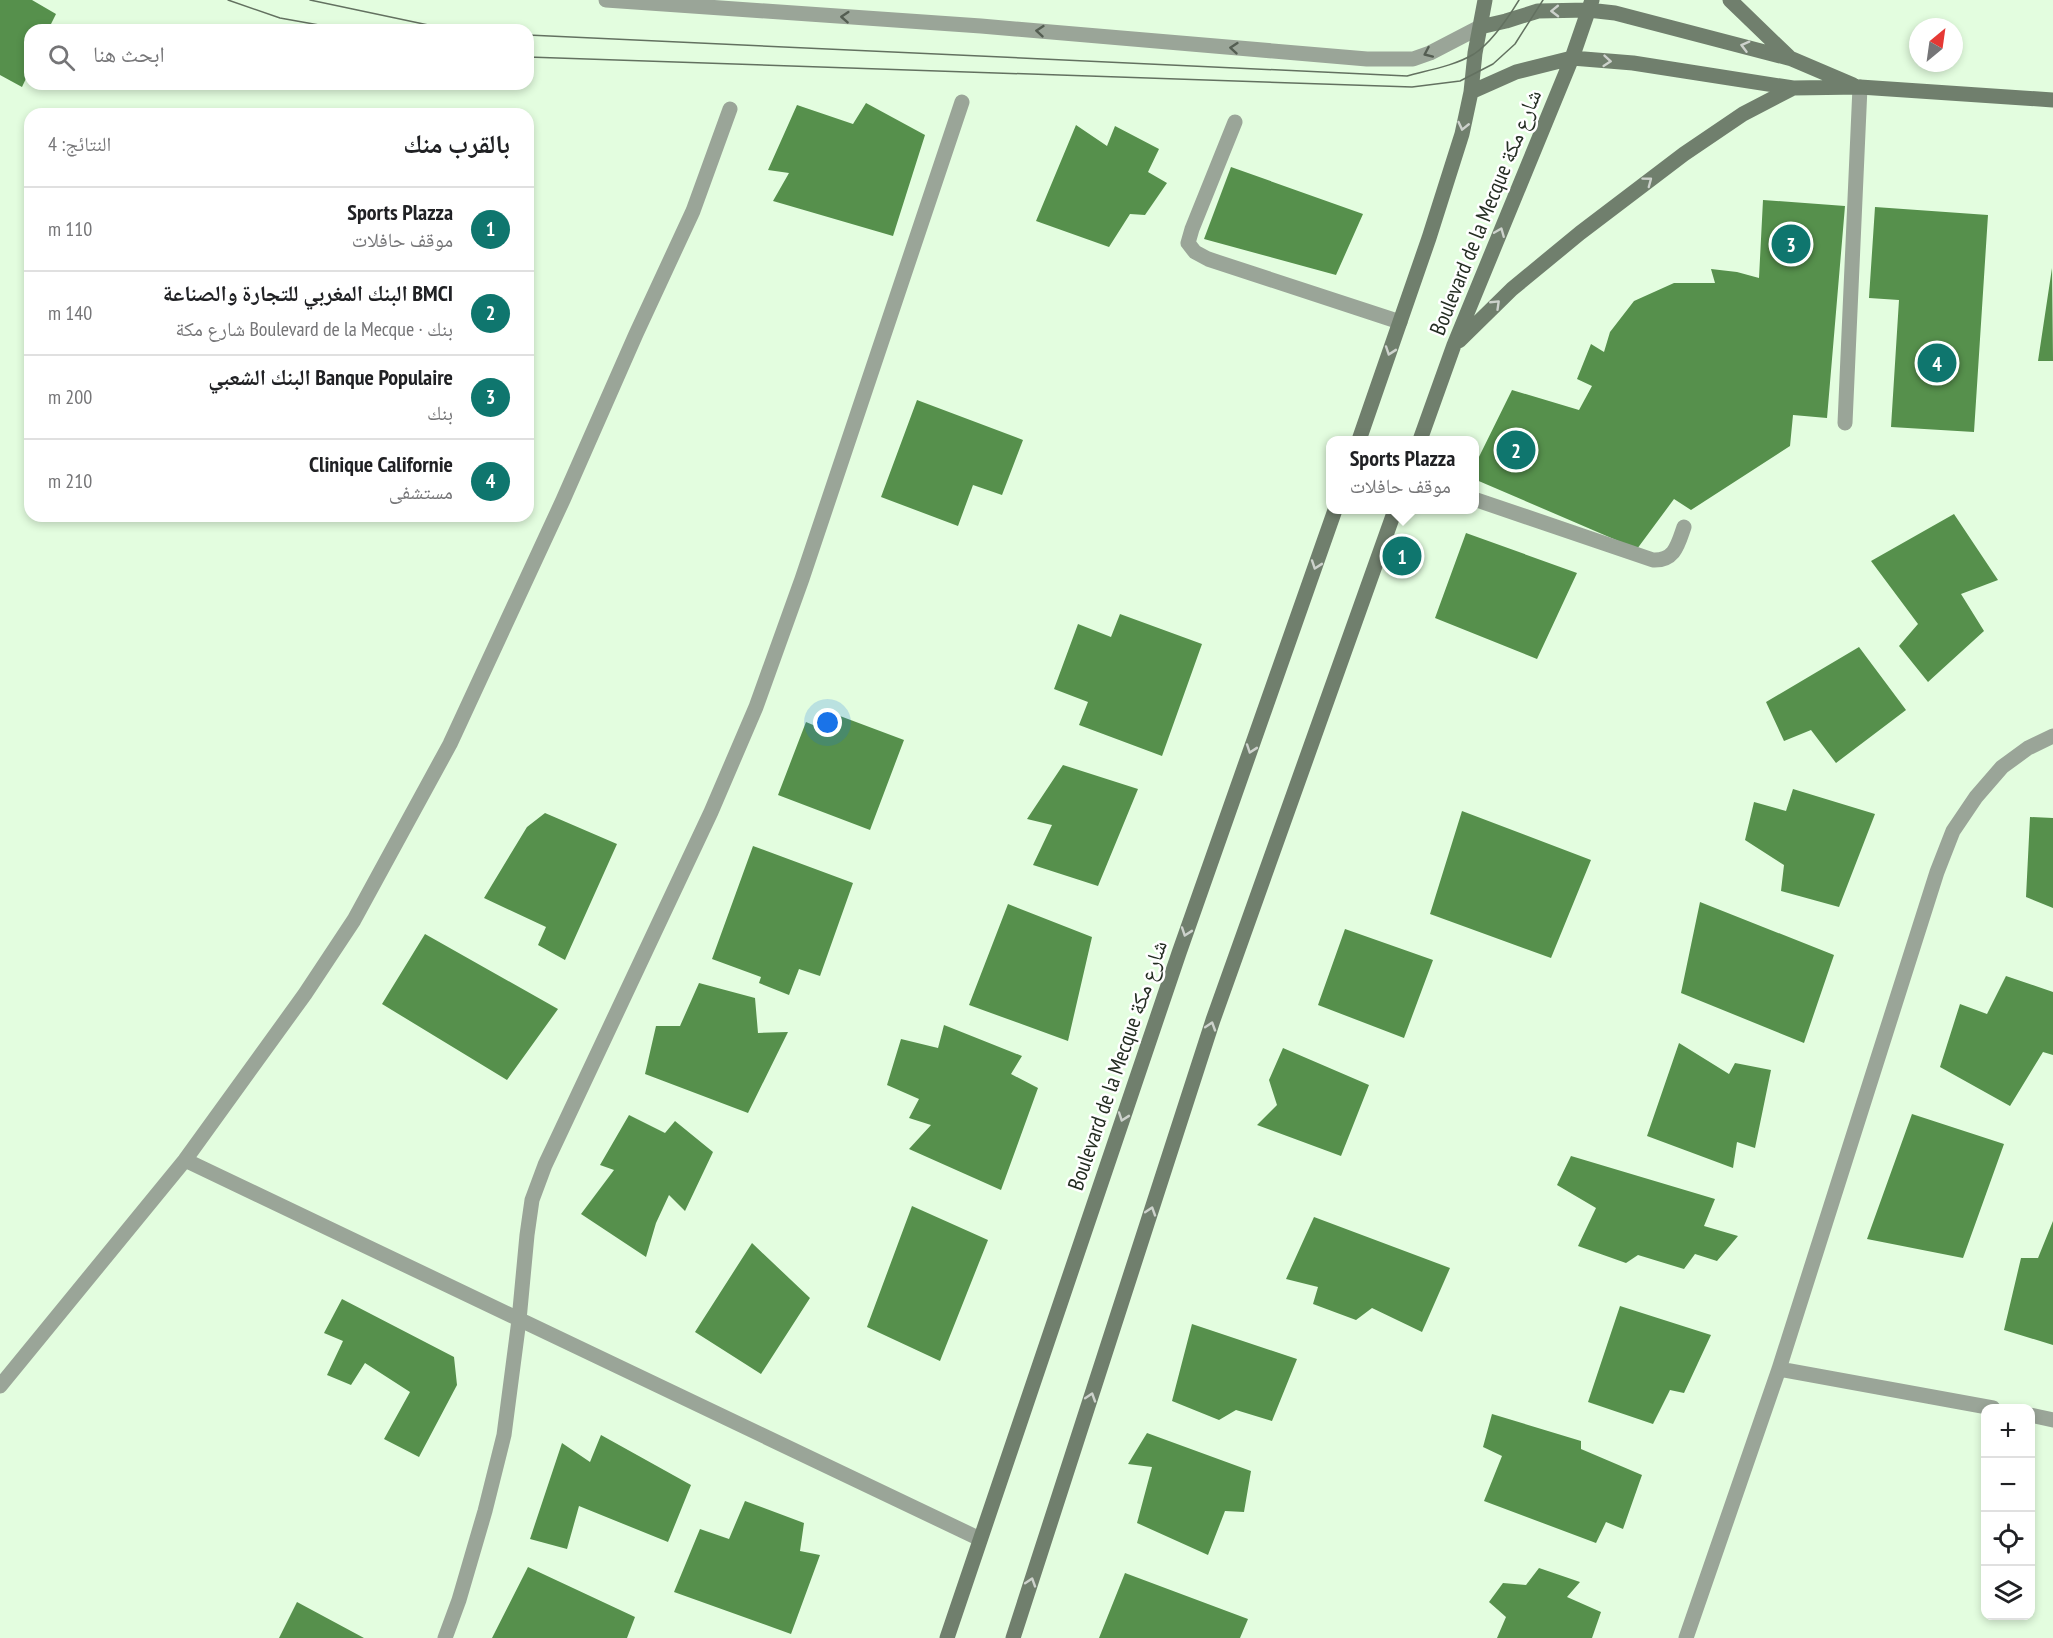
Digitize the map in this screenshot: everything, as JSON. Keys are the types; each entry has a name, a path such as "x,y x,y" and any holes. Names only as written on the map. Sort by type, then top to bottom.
{"main road":[{"name":"Boulevard de la Mecque شارع مكة","path":"1361,436 1450,172 1471,92 1485,0"},
{"path":"1730,0 1792,59"},
{"name":"Boulevard de la Mecque شارع مكة","path":"1422,436 1454,345 1572,58 1590,5"},
{"path":"1480,27 1538,11 1590,5 1792,59 1860,87"},
{"path":"1471,92 1516,72 1572,58 1633,63 1793,88 1860,87 2053,100"},
{"path":"1454,345 1512,289 1580,232 1684,154 1743,114 1793,88"},
{"name":"Boulevard de la Mecque شارع مكة","path":"947,1638 1175,964 1334,514"},
{"path":"1013,1638 1213,1020 1394,514"}],"street":[{"path":"606,0 981,26 1367,59 1413,59 1430,53 1480,27"},
{"path":"1845,423 1860,87"},
{"path":"444,1638 459,1600 504,1436 532,1200 545,1165 706,823 756,707 802,579 962,102"},
{"path":"0,1386 185,1160 305,994 354,920 450,744 693,211 730,109"},
{"path":"1235,122 1192,229 1188,243 1195,252 1208,259 1400,322"},
{"path":"1479,500 1653,560 1667,559 1673,554 1684,527"},
{"path":"1686,1638 1779,1369 1937,872 1953,831 1976,797 2002,767 2028,748 2053,736"},
{"path":"185,1160 980,1539"},
{"path":"1779,1369 1981,1406"},
{"path":"2035,1417 2053,1420"}],"building":[{"path":"0,0 32,0 56,14 51,24 24,24 24,83 22,87 0,75"},
{"path":"866,103 925,135 893,236 773,201 789,173 768,170 797,105 853,124"},
{"path":"1076,125 1107,146 1115,126 1159,149 1148,172 1167,183 1145,215 1130,214 1109,247 1036,221"},
{"path":"1231,167 1363,214 1336,275 1204,239"},
{"path":"1763,200 1845,206 1827,418 1793,415 1790,446 1691,510 1674,499 1637,549 1479,481 1479,457 1512,390 1579,410 1592,386 1577,379 1591,344 1604,352 1610,332 1634,301 1674,283 1715,283 1711,269 1737,272 1759,278"},
{"path":"1875,207 1988,215 1974,432 1891,427 1899,300 1869,298"},
{"path":"2052,268 2053,361 2038,361"},
{"path":"917,400 1023,440 1002,495 973,485 958,526 881,497"},
{"path":"1954,514 1998,580 1961,594 1984,631 1928,682 1899,646 1918,624 1871,561"},
{"path":"1466,533 1577,573 1537,659 1435,618"},
{"path":"1120,614 1202,644 1162,756 1079,725 1088,702 1054,689 1078,624 1111,637"},
{"path":"1859,647 1906,710 1836,763 1811,730 1784,741 1766,702"},
{"path":"824,710 904,740 870,830 778,795 806,722 818,727"},
{"path":"1063,765 1138,789 1098,886 1033,865 1052,825 1027,819"},
{"path":"1793,789 1875,814 1839,907 1781,891 1784,865 1745,840 1754,802 1786,811"},
{"path":"1462,811 1591,860 1551,958 1430,914"},
{"path":"545,813 617,844 565,960 538,945 546,927 484,898 527,827"},
{"path":"2030,817 2053,818 2053,908 2026,897"},
{"path":"753,846 853,883 820,976 799,969 789,995 759,983 761,977 712,959"},
{"path":"1700,902 1834,955 1804,1043 1681,993"},
{"path":"1008,904 1092,937 1068,1041 969,1005"},
{"path":"1345,929 1433,960 1404,1038 1318,1005"},
{"path":"425,934 558,1009 507,1080 382,1004"},
{"path":"2006,976 2053,992 2053,1055 2043,1052 2010,1106 1940,1067 1960,1004 1987,1014"},
{"path":"699,983 755,998 758,1033 788,1032 748,1113 645,1074 656,1026 680,1026"},
{"path":"944,1025 1022,1056 1011,1074 1038,1088 1001,1190 909,1149 931,1125 909,1118 919,1099 887,1085 901,1039 938,1048"},
{"path":"1679,1043 1729,1074 1735,1063 1771,1070 1755,1148 1737,1142 1733,1168 1647,1136"},
{"path":"1283,1048 1369,1085 1341,1156 1257,1125 1277,1105 1269,1080"},
{"path":"1912,1114 2004,1144 1963,1258 1867,1239"},
{"path":"629,1115 665,1133 675,1121 713,1152 685,1211 669,1195 656,1223 646,1257 581,1214 614,1170 600,1165"},
{"path":"1571,1156 1715,1199 1704,1226 1738,1236 1717,1261 1695,1254 1684,1269 1638,1255 1626,1263 1578,1246 1596,1208 1557,1185"},
{"path":"912,1206 988,1240 940,1361 867,1327"},
{"path":"1314,1217 1450,1268 1422,1332 1372,1308 1356,1320 1313,1304 1318,1287 1286,1279"},
{"path":"2053,1221 2053,1345 2004,1330 2021,1258 2038,1258"},
{"path":"752,1243 810,1298 761,1374 695,1332"},
{"path":"342,1299 454,1357 457,1385 419,1457 384,1439 410,1392 365,1363 351,1385 327,1375 343,1341 324,1333"},
{"path":"1620,1306 1711,1335 1684,1393 1670,1390 1653,1424 1588,1402"},
{"path":"1192,1324 1297,1359 1272,1421 1236,1410 1219,1420 1172,1401"},
{"path":"1492,1414 1581,1441 1581,1449 1642,1475 1623,1529 1606,1522 1596,1543 1484,1501 1502,1456 1483,1447"},
{"path":"1147,1433 1251,1471 1244,1512 1225,1511 1208,1555 1137,1523 1152,1467 1128,1464"},
{"path":"601,1435 691,1485 668,1542 579,1506 567,1549 530,1539 562,1443 590,1462"},
{"path":"745,1501 804,1523 800,1551 820,1555 791,1634 674,1592 700,1529 729,1539"},
{"path":"528,1567 635,1617 627,1638 492,1638"},
{"path":"1539,1568 1580,1582 1567,1597 1601,1612 1592,1638 1497,1638 1506,1617 1489,1602 1503,1583 1526,1585"},
{"path":"1125,1573 1248,1619 1240,1638 1099,1638"},
{"path":"297,1602 364,1638 279,1638"}],"tram line":[{"path":"228,0 280,18 314,24"},
{"path":"310,0 424,24"},
{"path":"534,35 1407,76 1450,65 1474,54 1505,22 1519,0"},
{"path":"534,57 1412,87 1460,81 1493,64 1515,44 1543,0"}],"place":[{"name":"Banque Populaire البنك الشعبي","path":"1791,244"},
{"name":"Clinique Californie","path":"1937,363"},
{"name":"BMCI البنك المغربي للتجارة والصناعة","path":"1516,450"},
{"name":"Sports Plazza","path":"1402,556"}]}
